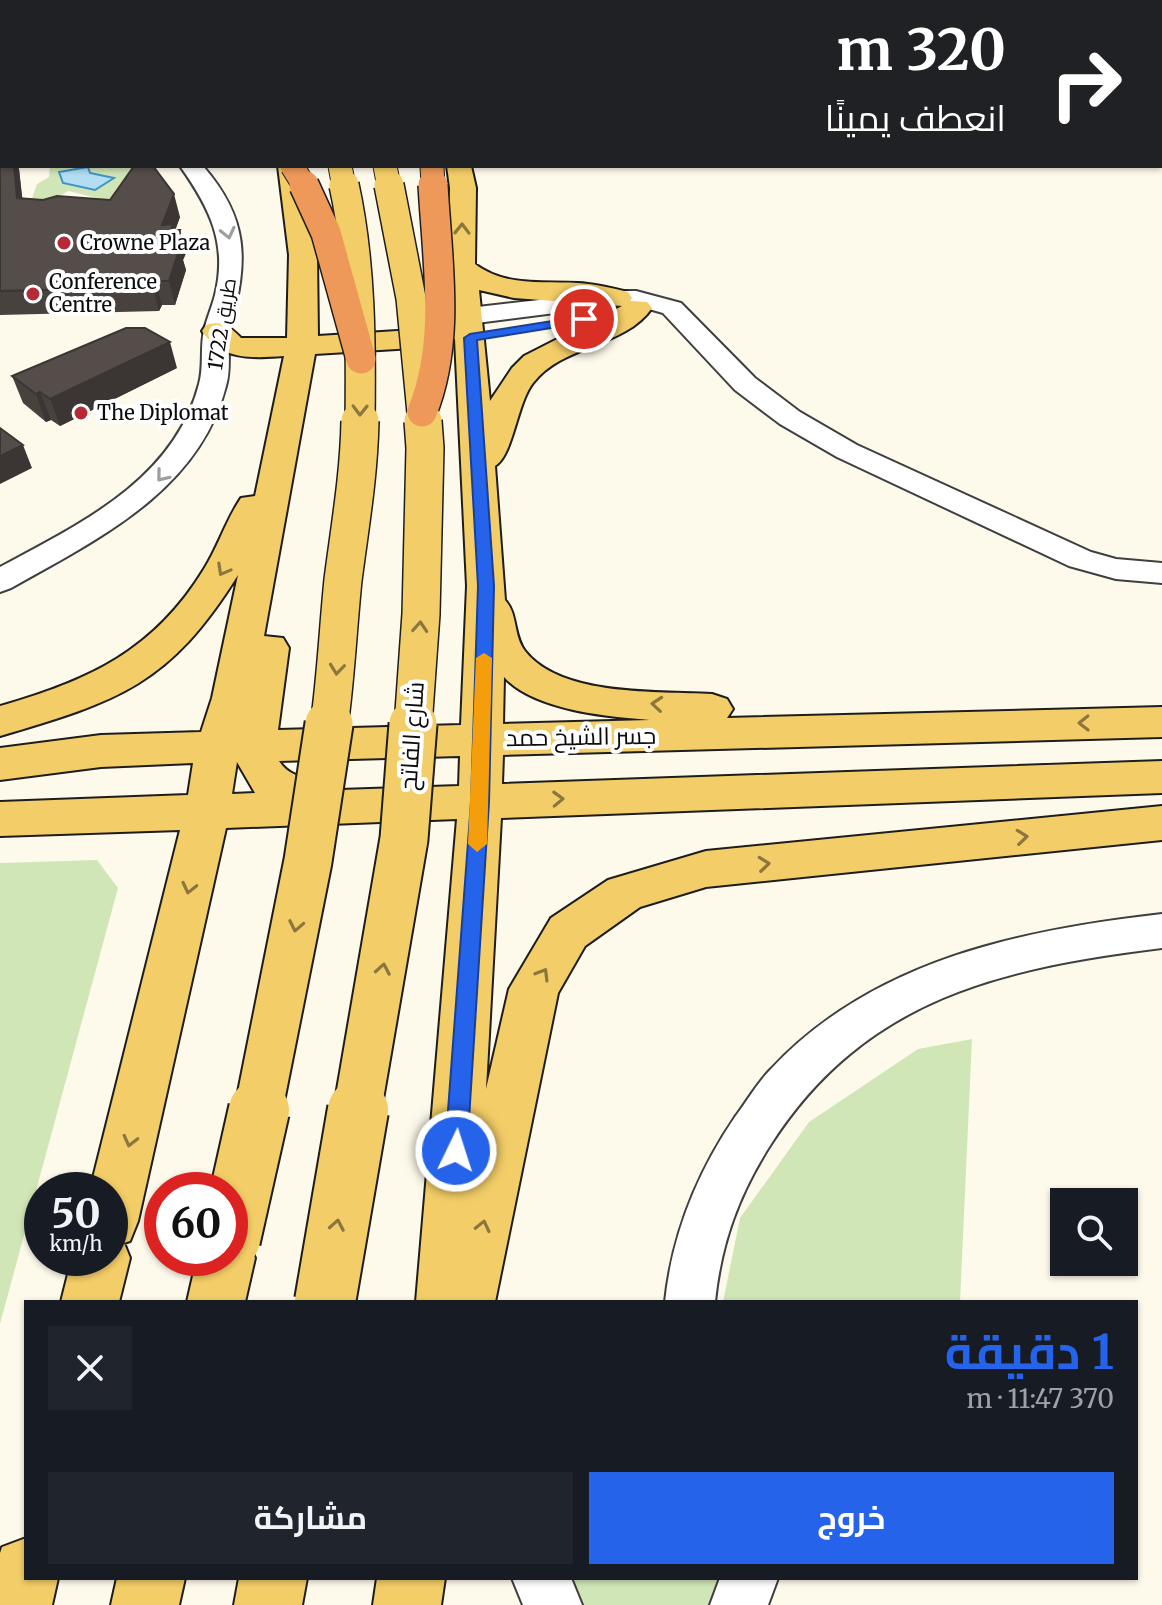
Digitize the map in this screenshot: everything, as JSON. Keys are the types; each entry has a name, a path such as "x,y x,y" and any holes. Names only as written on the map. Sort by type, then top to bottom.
{"highway":[{"path":"293,168 302,179 320,219 361,359"},
{"path":"422,412 431,390 440,327 432,168"}],"main road":[{"path":"122,1172 207,812 236,746 232,698 302,344 305,291 300,216 291,168"},
{"path":"245,1172 274,1043 308,861 337,672 343,582 359,470 361,359 353,226 340,168"},
{"name":"شارع الفاتح","path":"325,1300 404,839 421,614 425,448 411,298 385,168"},
{"path":"445,1300 481,772 486,586 470,326 461,267 463,188 459,168"},
{"path":"461,267 479,281 498,286 581,289 636,302 617,324 555,350 520,375 506,396 480,483"},
{"path":"217,331 225,342 242,348 413,339 470,326"},
{"path":"0,721 68,701 131,671 181,626 213,588 240,539 254,502 276,481"},
{"path":"486,586 507,656 516,668 544,686 596,698 786,716 873,729"},
{"name":"جسر الشيخ حمد","path":"0,819 207,812 481,772 873,729 1162,722"},
{"path":"236,746 278,786 320,799 481,772 1162,751"},
{"name":"جسر الشيخ حمد","path":"0,764 101,751 236,746 481,772 1162,777"},
{"path":"207,812 238,797 278,786"},
{"path":"466,1300 534,989 568,932 578,925 625,893 706,869 1162,823"},
{"path":"90,1300 96,1276"},
{"path":"216,1300 222,1276"},
{"path":"18,1605 24,1580"},
{"path":"145,1605 151,1580"},
{"path":"268,1605 273,1580"},
{"path":"407,1605 411,1580"}],"street":[{"name":"طريق 1722","path":"0,581 103,522 153,488 197,429 213,382 217,331 229,290 230,236 218,205 192,168"},
{"path":"470,326 636,302 677,312 745,384 817,435 1062,552 1116,569 1162,573"},
{"path":"689,1298 708,1217 732,1159 786,1084 847,1032 914,993 989,961 1053,947 1162,931"},
{"path":"542,1580 553,1605"},
{"path":"739,1605 748,1580"}],"green space":[{"path":"50,168 136,168 110,201 68,191 49,203 32,198 37,184 49,177"},
{"path":"97,860 118,888 41,1172 24,1172 24,1235 0,1324 0,863"},
{"path":"972,1039 960,1300 723,1300 740,1218 809,1122 918,1049"},
{"path":"562,1580 732,1580 719,1605 576,1605"}],"water":[{"path":"88,168 90,173 114,178 95,190 63,183 59,172"}],"building":[{"path":"0,168 14,168 17,198 43,200 57,196 110,200 133,168 154,168 174,194 162,225 173,224 171,230 180,230 174,247 180,247 169,281 155,281 153,287 0,291"},
{"path":"126,328 145,328 170,342 50,399 40,392 36,394 12,376"},
{"path":"0,428 23,445 0,456"}],"slow traffic":[{"path":"477,844 484,658"}],"place":[{"name":"Crowne Plaza","path":"64,243"},
{"name":"Conference Centre","path":"33,294"},
{"name":"The Diplomat","path":"81,413"}],"route":[{"path":"456,1151 480,802 486,586 470,338 584,319"}]}
